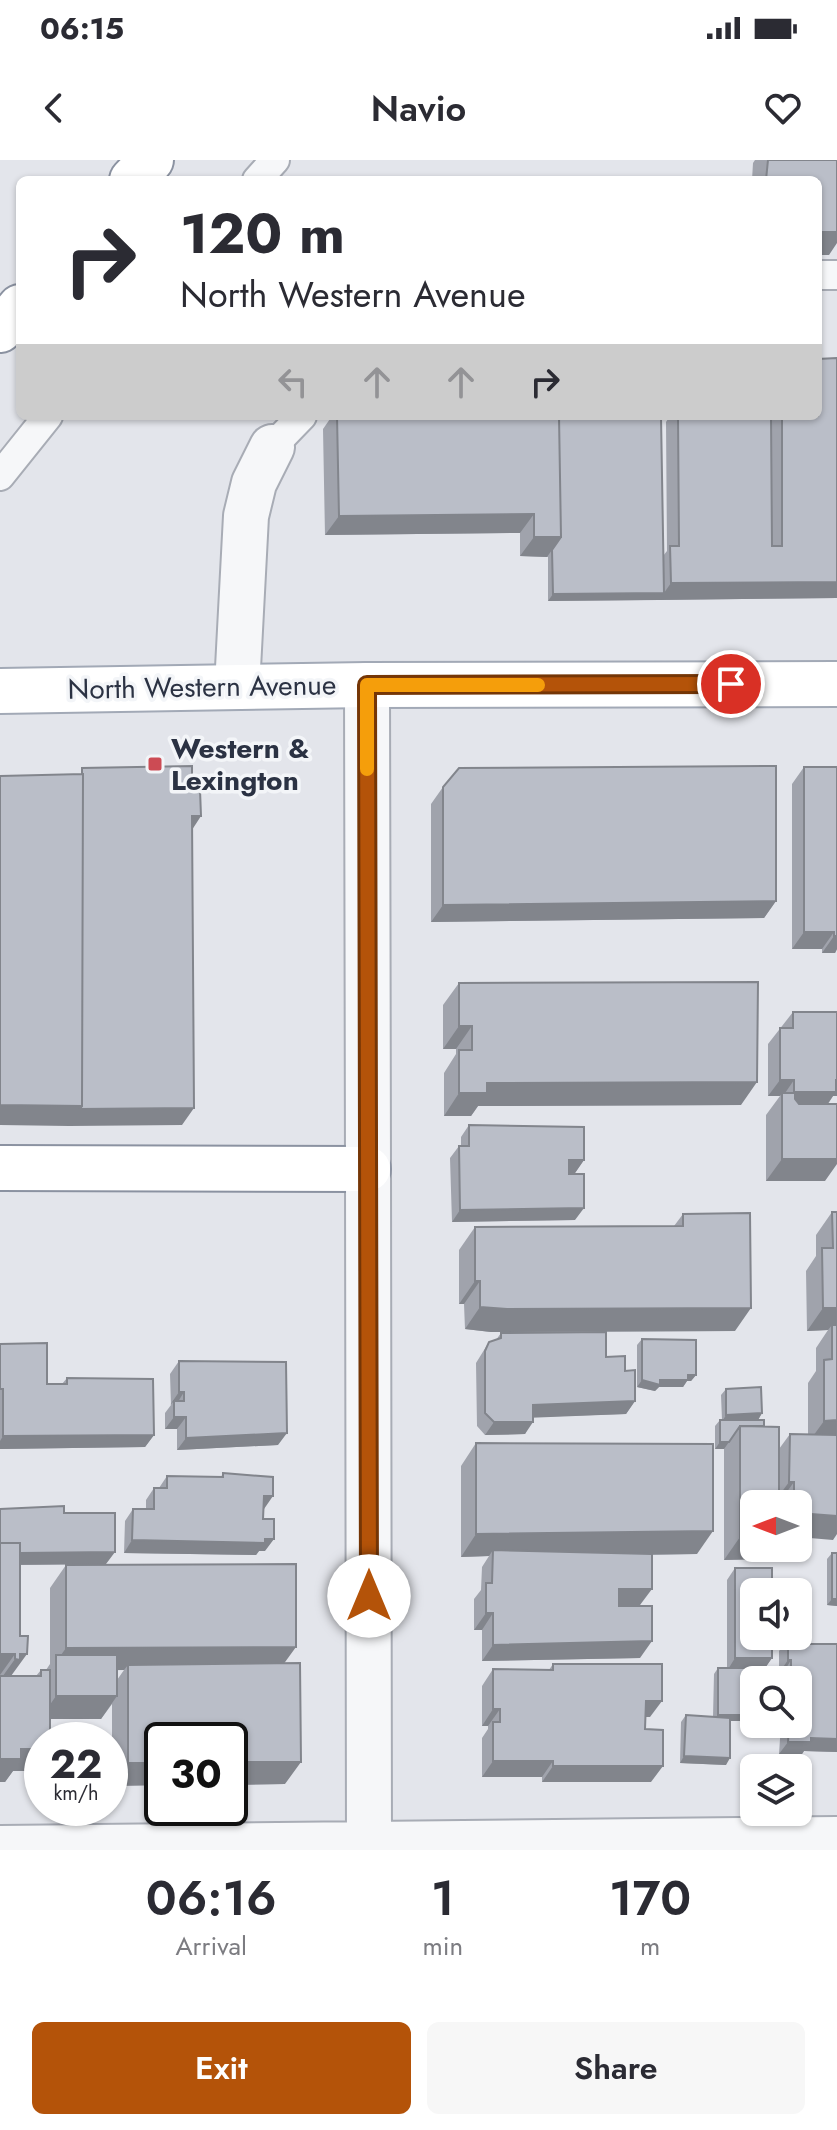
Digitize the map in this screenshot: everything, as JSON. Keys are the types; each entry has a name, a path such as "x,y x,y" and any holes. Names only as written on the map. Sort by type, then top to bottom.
{"main road":[{"path":"136,176 151,160"},
{"path":"0,330 16,312"},
{"name":"North Western Avenue","path":"0,691 367,685 837,684"},
{"path":"0,1168 368,1169"}],"street":[{"path":"237,687 246,516 254,483 272,447"},
{"path":"367,685 369,1846"},
{"path":"0,1848 837,1839"}],"lane":[{"path":"261,176 275,160"},
{"path":"0,476 45,420"},
{"path":"272,447 298,420"}],"building":[{"path":"768,160 837,160 837,232 822,232 822,176 766,176"},
{"path":"837,358 837,582 671,583 670,546 679,546 678,420 771,420 772,546 782,546 782,420 822,420 822,359"},
{"path":"337,420 559,420 561,537 534,537 534,514 339,516"},
{"path":"559,420 661,420 664,593 553,594 552,550 561,537"},
{"path":"192,766 192,791 200,790 201,816 192,816 194,1108 80,1109 82,768"},
{"path":"776,766 776,901 443,905 443,787 459,768"},
{"path":"804,767 837,767 837,936 834,932 804,932"},
{"path":"83,774 82,1106 0,1105 0,776"},
{"path":"758,982 757,1082 487,1083 487,1093 459,1093 459,1050 472,1050 472,1026 459,1026 459,983"},
{"path":"793,1012 837,1012 836,1092 794,1092 794,1080 780,1080 780,1028 793,1028"},
{"path":"782,1093 795,1093 799,1104 837,1104 837,1159 782,1159"},
{"path":"469,1125 584,1127 584,1160 569,1160 569,1174 584,1174 584,1208 460,1210 459,1146 469,1146"},
{"path":"832,1212 837,1212 837,1308 823,1308 822,1248 833,1248"},
{"path":"750,1213 751,1308 480,1307 480,1281 475,1281 475,1227 683,1226 683,1214"},
{"path":"832,1325 837,1325 837,1420 824,1421 824,1360 832,1359"},
{"path":"606,1332 606,1357 625,1356 625,1371 635,1370 635,1401 533,1405 533,1422 494,1422 485,1413 485,1351 489,1342 501,1338 501,1333"},
{"path":"642,1339 696,1340 696,1375 688,1375 688,1380 660,1380 660,1385 642,1380"},
{"path":"47,1343 47,1384 67,1384 67,1378 153,1379 154,1435 3,1436 0,1344"},
{"path":"179,1361 286,1362 287,1433 186,1438 186,1417 174,1417 174,1401 184,1401 184,1392 179,1392"},
{"path":"761,1387 762,1413 726,1415 726,1389"},
{"path":"720,1420 764,1420 764,1426 740,1426 729,1442 720,1442"},
{"path":"740,1426 779,1427 779,1490 740,1490"},
{"path":"790,1434 837,1435 837,1516 812,1514 812,1490 794,1490 794,1482 789,1482"},
{"path":"476,1443 713,1444 713,1531 476,1534"},
{"path":"223,1473 273,1477 273,1496 264,1496 263,1519 274,1519 274,1539 265,1539 265,1543 132,1540 133,1509 154,1509 154,1488 167,1488 167,1476 223,1477"},
{"path":"64,1506 64,1513 115,1513 115,1552 20,1553 20,1543 0,1543 0,1509"},
{"path":"0,1543 20,1543 20,1636 28,1636 27,1654 20,1654 20,1660 15,1659 15,1654 0,1654"},
{"path":"493,1550 652,1554 652,1589 619,1589 619,1606 652,1606 652,1641 493,1645 493,1613 486,1613 486,1583 492,1583"},
{"path":"832,1553 837,1553 837,1599 832,1599"},
{"path":"296,1564 296,1647 66,1648 66,1565"},
{"path":"735,1568 772,1568 772,1578 740,1578 740,1650 772,1650 772,1658 735,1658"},
{"path":"812,1644 837,1644 837,1739 811,1738 812,1666 791,1666 791,1660 788,1660 788,1650 812,1650"},
{"path":"56,1655 117,1655 117,1696 56,1696"},
{"path":"300,1663 301,1762 248,1762 248,1722 144,1722 144,1763 128,1763 128,1665"},
{"path":"553,1664 662,1664 662,1701 646,1701 645,1729 663,1730 663,1766 553,1766 553,1761 493,1761 493,1722 500,1722 500,1709 493,1709 493,1669 553,1670"},
{"path":"718,1668 740,1668 740,1715 718,1715"},
{"path":"41,1670 50,1670 50,1722 24,1722 21,1759 0,1759 0,1676 41,1676"},
{"path":"686,1715 730,1718 730,1758 684,1756"},
{"path":"788,1738 811,1738 811,1742 788,1742"}],"slow traffic":[{"path":"367,769 367,685 538,685"}],"place":[{"name":"Western & Lexington","path":"155,764"}],"route":[{"path":"369,1596 367,685 731,684"}]}
